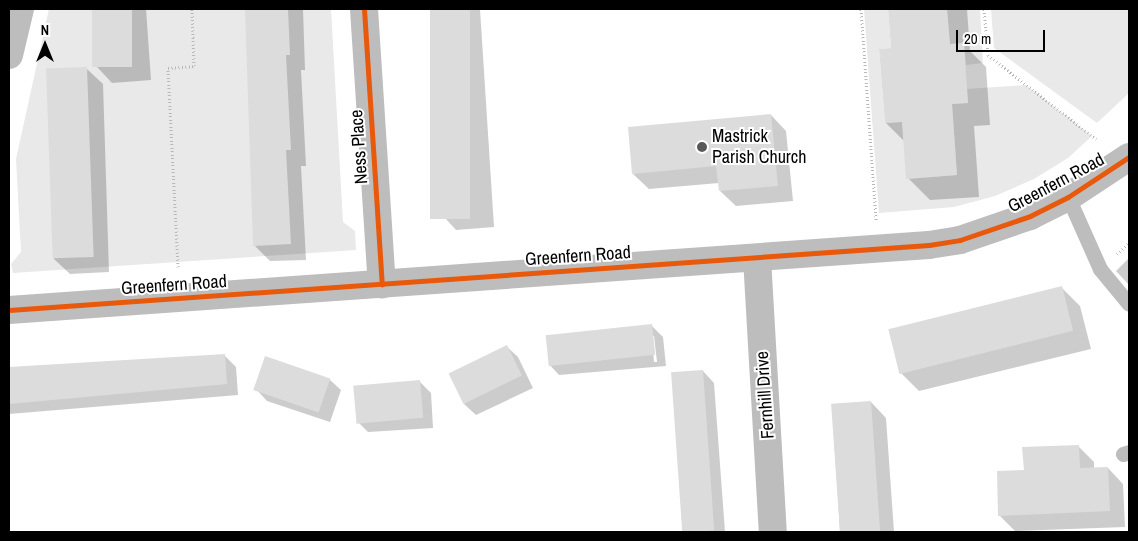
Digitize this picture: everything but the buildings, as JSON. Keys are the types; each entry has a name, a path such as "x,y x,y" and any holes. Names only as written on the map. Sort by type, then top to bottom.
{"street":[{"path":"9,55 20,9"},
{"name":"Ness Place","path":"364,9 382,284"},
{"name":"Greenfern Road","path":"9,310 886,250 960,240 1030,216 1068,197 1129,157"},
{"name":"Fernhill Drive","path":"757,258 773,532"}],"lane":[{"path":"1068,197 1100,269 1129,304"}],"path":[{"path":"178,267 168,68 194,66 192,9"},
{"path":"861,9 876,221"},
{"path":"984,9 988,55 1096,140"}],"shaded area":[{"path":"49,9 331,9 343,222 355,231 356,250 13,273 11,264 21,252 16,159"},
{"path":"864,9 888,9 891,48 879,49 885,123 902,122 907,179 957,175 952,104 968,103 967,89 1026,85 1092,136 1068,158 1034,179 995,196 954,207 879,213"},
{"path":"947,9 980,9 983,63 966,65 964,43 950,44"},
{"path":"991,9 1129,9 1129,93 1097,123 994,48"}],"cycle path":[{"path":"364,9 382,284"},
{"path":"9,310 929,245 960,240 1030,216 1068,197 1129,157"}],"place":[{"name":"Mastrick Parish Church","path":"702,147"}]}
